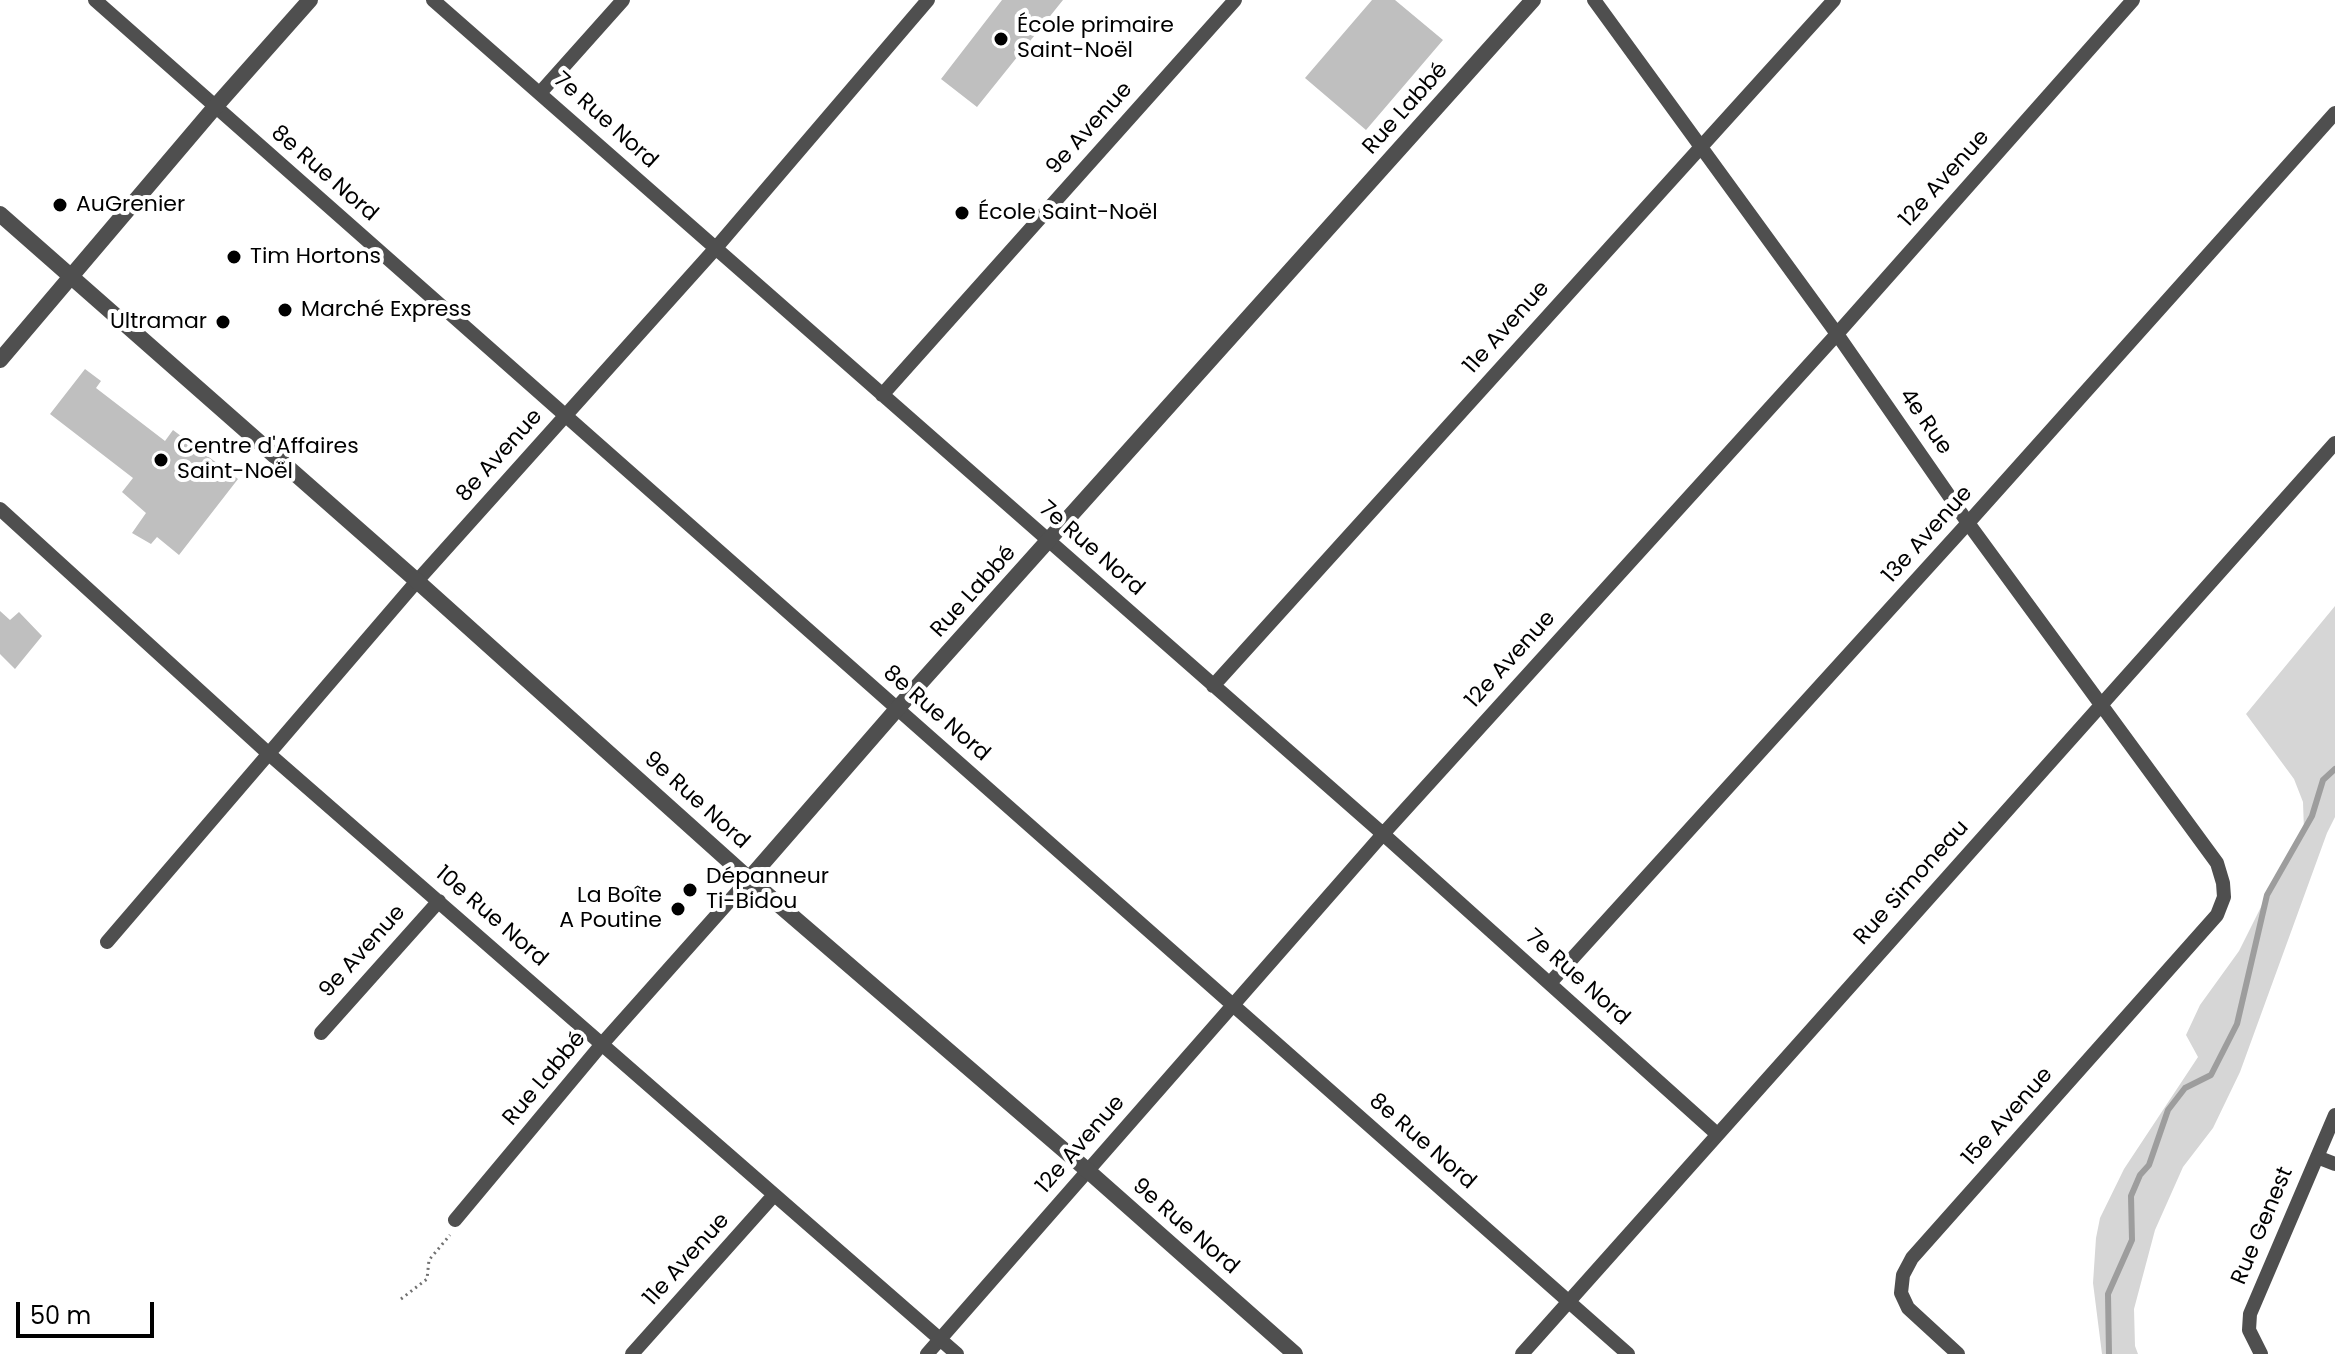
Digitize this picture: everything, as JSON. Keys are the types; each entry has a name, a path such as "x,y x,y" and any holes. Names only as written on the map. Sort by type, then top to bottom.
{"street":[{"name":"8e Rue Nord","path":"95,0 1628,1354"},
{"path":"0,360 310,0"},
{"name":"7e Rue Nord","path":"433,0 1383,834 1717,1134"},
{"path":"540,93 623,0"},
{"name":"8e Avenue","path":"107,942 417,581 715,249 928,0"},
{"name":"9e Avenue","path":"882,395 1235,0"},
{"name":"Rue Labbé","path":"455,1220 602,1044 897,709 1533,0"},
{"name":"4e Rue","path":"1594,0 1837,334 1968,523 2217,863 2224,897 2217,915"},
{"name":"11e Avenue","path":"1213,686 1834,0"},
{"name":"12e Avenue","path":"927,1354 1383,834 1837,334 2133,0"},
{"name":"13e Avenue","path":"1550,983 2335,113"},
{"name":"9e Rue Nord","path":"0,214 417,581 749,879 1295,1354"},
{"name":"Rue Simoneau","path":"1522,1354 2335,443"},
{"name":"10e Rue Nord","path":"0,509 269,754 957,1354"},
{"name":"9e Avenue","path":"321,1033 439,901"},
{"name":"15e Avenue","path":"1958,1354 1908,1308 1901,1293 1903,1275 1912,1258 2217,915"},
{"name":"Rue Genest","path":"2261,1354 2249,1330 2250,1314 2335,1115"},
{"path":"2317,1157 2335,1164"},
{"name":"11e Avenue","path":"632,1354 774,1195"}],"path":[{"path":"401,1299 427,1279 429,1260 452,1233 455,1220"}],"shaded area":[{"path":"2335,606 2335,817 2240,1072 2213,1128 2183,1167 2155,1230 2134,1309 2138,1354 2102,1354 2093,1283 2100,1218 2124,1169 2198,1057 2186,1035 2200,1005 2239,951 2304,831 2303,802 2294,779 2246,714"}],"building":[{"name":"École primaire Saint-Noël","path":"1002,0 1063,0 977,107 941,79"},
{"path":"1372,0 1395,0 1443,40 1366,130 1305,78"},
{"name":"Centre d'Affaires Saint-Noël","path":"85,369 101,381 96,388 165,441 173,430 238,479 179,555 157,537 151,544 132,533 146,513 122,492 133,478 50,414"},
{"path":"0,611 10,620 19,612 42,636 15,669 0,654"}],"waterway":[{"path":"2109,1354 2108,1294 2132,1240 2131,1196 2140,1175 2149,1165 2168,1110 2185,1088 2211,1075 2237,1024 2267,895 2312,816 2323,780 2335,769"}],"place":[{"name":"École primaire Saint-Noël","path":"1001,39"},
{"name":"AuGrenier","path":"60,205"},
{"name":"École Saint-Noël","path":"962,213"},
{"name":"Tim Hortons","path":"234,257"},
{"name":"Marché Express","path":"285,310"},
{"name":"Ultramar","path":"223,322"},
{"name":"Centre d'Affaires Saint-Noël","path":"161,460"},
{"name":"Dépanneur Ti-Bidou","path":"690,890"},
{"name":"La Boîte A Poutine","path":"678,909"}]}
